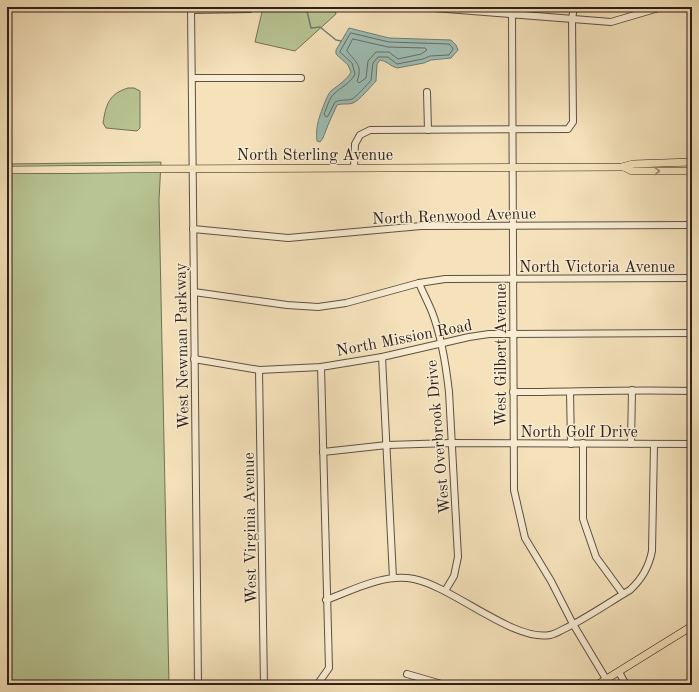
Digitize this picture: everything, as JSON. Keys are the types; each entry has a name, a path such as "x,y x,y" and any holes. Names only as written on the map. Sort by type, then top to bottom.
{"main road":[{"name":"North Sterling Avenue","path":"7,170 624,167 632,164 692,162"},
{"name":"North Sterling Avenue","path":"624,167 632,171 692,171"},
{"path":"597,685 692,626"}],"street":[{"path":"190,9 250,9 254,7"},
{"path":"421,7 513,10 572,19 611,22 662,7"},
{"path":"354,168 355,144 360,135 370,130 568,129 573,122 572,19 574,7"},
{"name":"West Newman Parkway","path":"190,9 198,685"},
{"name":"West Gilbert Avenue","path":"513,10 512,334 514,490 526,538 551,581 573,624 606,680"},
{"path":"192,78 301,78"},
{"path":"427,92 428,130"},
{"name":"North Renwood Avenue","path":"193,229 288,238 421,226 692,225"},
{"name":"North Victoria Avenue","path":"194,292 287,305 318,307 346,302 419,283 445,279 513,280 692,278"},
{"name":"West Overbrook Drive","path":"419,283 432,312 441,343 446,366 448,386 458,533 458,556 454,576 445,591"},
{"name":"North Mission Road","path":"194,359 259,370 321,367 382,357 482,335 692,333"},
{"path":"382,357 393,578"},
{"path":"317,685 329,668 321,367"},
{"name":"West Virginia Avenue","path":"259,370 264,685"},
{"path":"513,392 632,390 692,391"},
{"path":"631,444 632,390"},
{"path":"570,392 571,444"},
{"path":"583,443 583,519 596,557 623,594"},
{"name":"North Golf Drive","path":"323,452 387,444 692,444"},
{"path":"326,600 379,580 413,578 445,591 510,626 527,633 551,635 573,624 623,594 637,583 644,575 652,551 654,445"},
{"path":"619,672 626,685"},
{"path":"407,674 445,685"}],"green space":[{"path":"267,7 334,7 336,14 295,51 255,42 262,12"},
{"path":"128,88 134,88 140,91 140,128 137,131 106,128 103,123 107,105 116,93"},
{"path":"161,162 159,200 169,685 7,685 7,164"}],"water":[{"path":"349,28 389,38 451,40 456,45 458,50 451,58 431,60 424,63 397,68 385,61 380,60 377,64 376,81 356,102 337,105 320,142 317,141 318,121 328,95 350,75 351,72 348,65 336,54 336,50"}],"waterway":[{"path":"306,7 311,28 320,27 336,40 341,41"}]}
